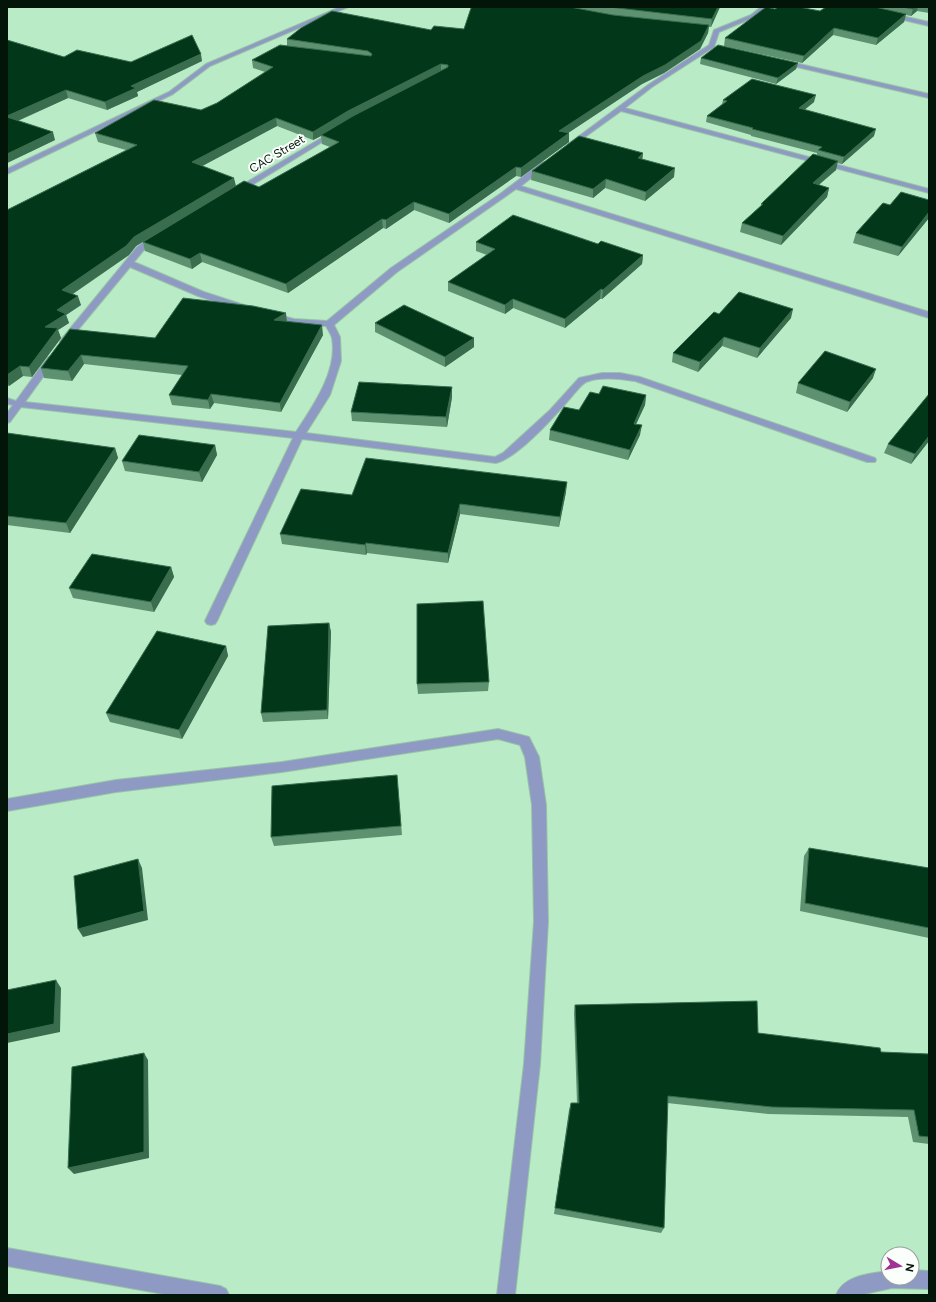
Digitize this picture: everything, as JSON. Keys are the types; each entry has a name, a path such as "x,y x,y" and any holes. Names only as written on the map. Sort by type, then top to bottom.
{"street":[{"path":"7,172 171,93 208,65 345,7"},
{"path":"563,150 619,108 716,47 712,30 753,16 764,7"},
{"path":"883,14 929,24"},
{"path":"255,46 270,48"},
{"path":"773,60 929,96"},
{"path":"619,108 929,191"},
{"name":"CAC Street","path":"226,197 344,126"},
{"path":"265,314 294,322 329,324 373,286 447,233 516,187 551,159"},
{"path":"516,187 929,315"},
{"path":"7,420 82,318 130,263 140,249 161,235"},
{"path":"130,263 201,294 251,310"},
{"path":"211,622 299,436 326,395 336,361 336,337 329,324"},
{"path":"7,401 18,404 240,428 496,460 507,455 553,412 582,380 591,377 620,376 637,378 871,460"},
{"path":"7,805 116,786 282,767 498,734 524,741 532,757 539,805 541,922 532,1064 506,1295"},
{"path":"7,1257 220,1295"},
{"path":"845,1295 858,1285 892,1279 929,1280"}],"building":[{"path":"570,7 613,15 709,25 701,41 665,65 643,76 559,131 569,133 521,168 516,167 449,214 414,202 386,220 382,219 286,284 200,253 190,259 143,242 244,181 259,187 339,142 321,135 353,116 448,67 448,65 441,64 348,111 313,132 276,118 192,162 234,178 134,237 126,246 62,290 78,296 57,310 66,314 45,327 58,328 29,367 20,366 7,375 7,210 137,145 95,133 154,100 201,110 217,103 273,67 252,60 280,45 371,56 372,54 368,51 287,39 301,28 332,11 431,30 434,26 464,29 471,8"},
{"path":"609,7 718,7 712,19"},
{"path":"766,7 775,9 778,7 799,7 820,11 826,7 875,7 906,14 878,38 834,28 804,56 725,38"},
{"path":"902,7 916,7 913,9"},
{"path":"192,35 201,54 131,86 136,88 105,102 66,90 7,116 7,40 64,57 77,50 131,62"},
{"path":"718,45 798,63 778,78 701,58"},
{"path":"752,79 816,95 799,108 876,129 844,157 818,150 822,147 707,116 727,101 723,100"},
{"path":"7,117 53,132 7,154"},
{"path":"579,136 643,153 638,158 675,168 646,192 606,179 593,189 532,171"},
{"path":"813,154 838,161 813,183 829,188 783,236 742,223 763,204 761,204"},
{"path":"901,192 929,200 929,212 902,247 856,233 883,203 890,205"},
{"path":"513,215 598,244 601,241 643,255 603,290 601,289 565,319 513,299 505,305 448,282 495,249 476,242"},
{"path":"739,292 793,309 760,348 724,337 700,362 673,353 714,312 719,314"},
{"path":"183,298 253,306 286,313 274,320 322,325 280,403 211,394 208,400 169,395 188,366 81,355 68,371 41,368 70,329 155,338"},
{"path":"404,305 474,338 445,357 375,323"},
{"path":"825,351 876,369 850,402 798,383"},
{"path":"359,382 452,387 446,417 351,412"},
{"path":"603,386 646,395 634,424 642,425 630,450 550,430 564,407 579,410 590,392 599,394"},
{"path":"929,394 929,436 915,454 888,444"},
{"path":"7,433 115,448 66,523 7,516"},
{"path":"139,435 215,445 199,472 122,461"},
{"path":"366,458 567,482 560,517 460,504 448,553 366,543 365,545 280,534 301,489 352,495"},
{"path":"92,554 171,567 151,602 69,588"},
{"path":"483,601 489,682 417,684 417,604"},
{"path":"329,623 327,710 261,713 268,626"},
{"path":"157,631 226,646 179,730 106,713"},
{"path":"397,775 401,826 271,837 272,786"},
{"path":"809,848 929,868 929,928 805,903"},
{"path":"138,859 144,911 78,929 74,876"},
{"path":"56,980 54,1024 7,1034 7,990"},
{"path":"757,1001 758,1033 880,1048 881,1052 929,1054 929,1137 919,1136 914,1110 772,1107 668,1096 664,1228 555,1208 571,1103 579,1103 575,1005"},
{"path":"144,1053 144,1152 68,1168 72,1067"}]}
